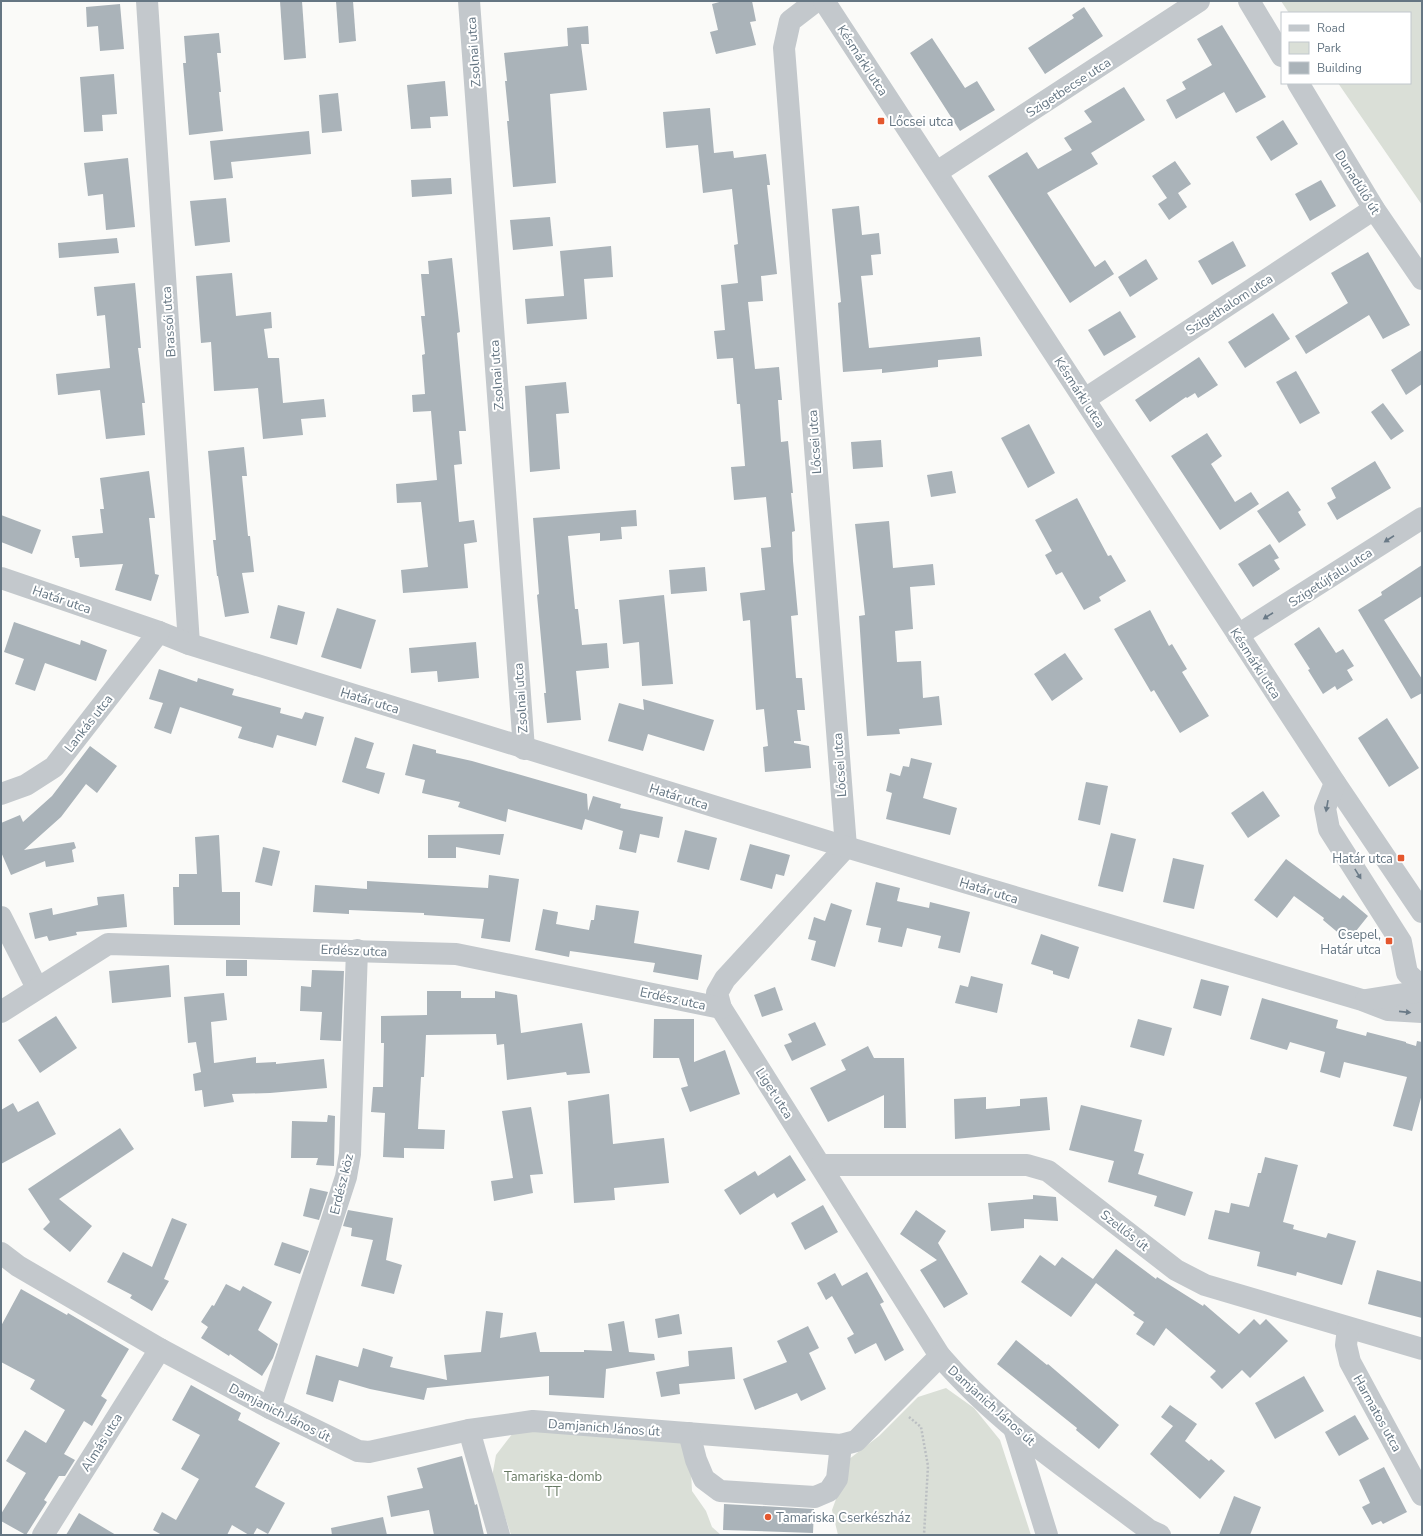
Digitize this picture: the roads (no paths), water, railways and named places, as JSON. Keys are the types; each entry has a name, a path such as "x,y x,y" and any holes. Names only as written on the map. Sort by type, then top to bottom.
{"street":[{"name":"Brassói utca","path":"147,1 189,644"},
{"name":"Zsolnai utca","path":"469,1 524,748"},
{"name":"Lőcsei utca","path":"816,1 790,21 784,48 846,847"},
{"name":"Késmárki utca","path":"824,1 1085,399 1334,783 1422,912"},
{"name":"Szigetbecse utca","path":"936,172 1199,1"},
{"path":"1249,1 1281,54"},
{"name":"Dunadűlő út","path":"1299,84 1374,209 1422,279"},
{"name":"Szigethalom utca","path":"1085,399 1374,209"},
{"name":"Szigetújfalu utca","path":"1238,636 1422,518"},
{"name":"Határ utca","path":"1,578 159,632 189,644 846,847 1362,1000 1388,1010 1422,1012"},
{"name":"Lankás utca","path":"1,794 26,785 54,767 159,632"},
{"path":"1334,783 1325,808 1329,830 1401,942 1407,973 1422,987"},
{"path":"720,1008 717,993 725,979 846,847"},
{"path":"1,917 37,988"},
{"name":"Erdész utca","path":"1,1012 108,944 456,954 720,1008"},
{"name":"Erdész köz","path":"270,1408 346,1177 350,1154 357,950"},
{"name":"Határ utca","path":"1362,1000 1422,991"},
{"name":"Liget utca","path":"720,1008 940,1356"},
{"name":"Szellős út","path":"821,1166 1027,1165 1048,1170 1176,1270 1205,1286 1422,1349"},
{"name":"Damjanich János út","path":"1,1253 18,1266 160,1349 270,1408 358,1451 369,1452 469,1430 533,1421 841,1445 856,1441 940,1356 953,1372 1014,1428 1149,1530 1160,1535"},
{"name":"Harmatos utca","path":"1348,1328 1346,1345 1350,1362 1422,1495"},
{"name":"Almás utca","path":"42,1535 160,1349"},
{"path":"1014,1428 1047,1535"},
{"path":"469,1430 499,1535"},
{"path":"689,1433 696,1460 704,1479 720,1491 815,1497 829,1491 837,1479 841,1445"}],"place":[{"name":"Lőcsei utca","path":"881,121"},
{"name":"Határ utca","path":"1401,858"},
{"name":"Csepel, Határ utca","path":"1389,941"},
{"name":"Tamariska Cserkészház","path":"768,1517"}],"park label":[{"name":"Tamariska-domb TT","path":"553,1484"}]}
